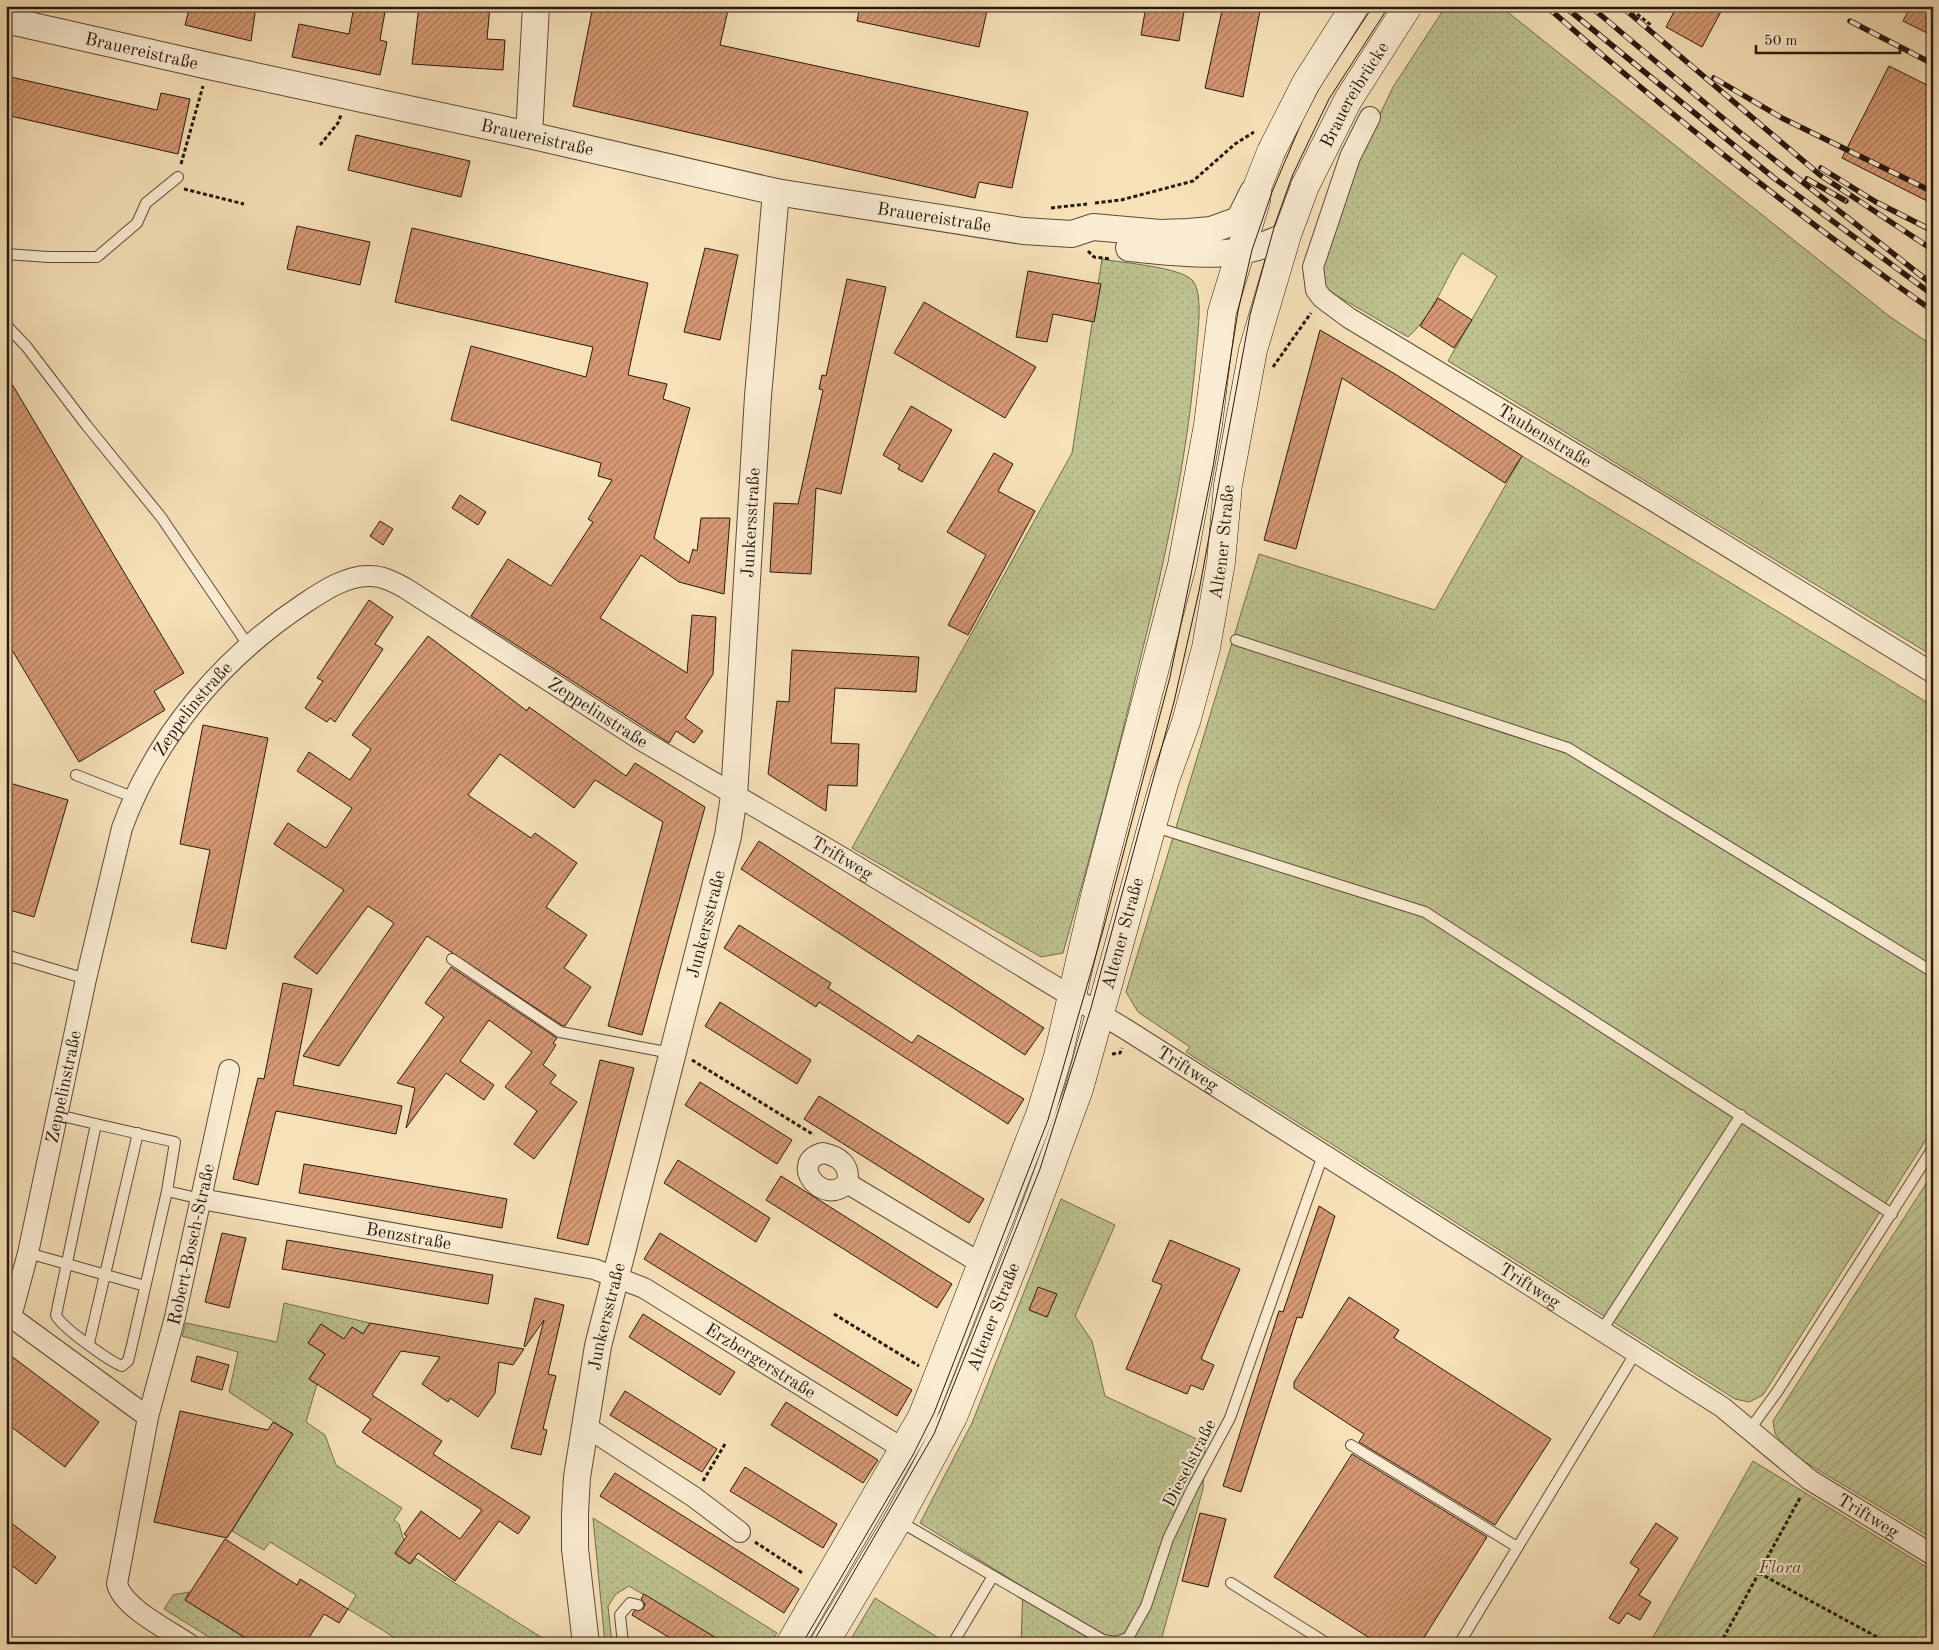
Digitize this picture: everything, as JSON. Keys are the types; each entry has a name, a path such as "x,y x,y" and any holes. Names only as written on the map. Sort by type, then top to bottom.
{"main road":[{"path":"1265,141 1306,83 1355,6"},
{"name":"Brauereibrücke","path":"1305,186 1348,100 1408,6"},
{"name":"Altener Straße","path":"790,1644 922,1417 1041,1112 1073,997 1096,892 1182,565 1208,425 1222,312 1256,201 1265,141"},
{"name":"Altener Straße","path":"824,1644 898,1520 949,1425 1059,1145 1079,1089 1165,780 1186,722 1206,648 1221,562 1228,484 1247,380 1260,321 1287,235 1305,186"}],"street":[{"path":"529,135 536,6"},
{"name":"Brauereistraße","path":"15,16 209,66 529,135 776,192 1023,231 1072,234 1093,227 1160,233 1211,230 1239,220 1258,185"},
{"path":"1322,298 1316,290 1314,267 1350,158 1370,117"},
{"name":"Junkersstraße","path":"586,1644 574,1513 577,1477 598,1346 728,836 734,796 758,396 776,192"},
{"name":"Brauereistraße","path":"1072,234 1090,244 1195,254 1240,253 1268,245 1287,235"},
{"name":"Taubenstraße","path":"1322,298 1349,318 1644,495 1933,673"},
{"name":"Zeppelinstraße","path":"13,1318 86,979 122,828 135,798 164,745 194,702 248,645 281,619 332,587 367,575 383,578 405,588 641,740 734,796"},
{"name":"Triftweg","path":"734,796 775,817 1073,997 1602,1330 1722,1407 1750,1428 1810,1480 1933,1555"},
{"name":"Robert-Bosch-Straße","path":"190,1644 132,1606 119,1592 117,1584 148,1417 175,1317 202,1199 228,1070"},
{"path":"815,1155 832,1155 842,1161 849,1175 847,1182 841,1189 833,1191 814,1184 807,1169 809,1161 815,1155"},
{"name":"Altener Straße","path":"847,1182 982,1264"},
{"name":"Benzstraße","path":"202,1199 594,1269 615,1276"},
{"name":"Erzbergerstraße","path":"615,1276 644,1288 904,1450"},
{"path":"13,1318 148,1417"},
{"path":"586,1426 694,1497 740,1532"}],"lane":[{"path":"6,254 48,257 98,257 137,223 146,204 178,177"},
{"path":"6,325 26,346 161,518 248,645"},
{"path":"1236,640 1568,748 1933,972"},
{"path":"76,775 135,798"},
{"path":"1152,826 1426,912 1892,1214"},
{"path":"6,955 86,979"},
{"path":"452,959 560,1032 672,1053"},
{"path":"58,1114 174,1142 167,1191 130,1353 125,1365 116,1363 88,1343 62,1324 56,1315 96,1124"},
{"path":"1602,1330 1741,1115"},
{"path":"88,1343 138,1133"},
{"path":"1750,1428 1777,1392 1933,1148"},
{"name":"Dieselstraße","path":"898,1520 1102,1640 1116,1642 1128,1638 1146,1606 1168,1539 1230,1418 1323,1155"},
{"path":"167,1191 202,1199"},
{"path":"28,1253 146,1286"},
{"path":"1459,1644 1636,1352"},
{"path":"1351,1444 1517,1547"},
{"path":"956,1638 993,1576"},
{"path":"1231,1584 1328,1644"},
{"path":"625,1643 620,1615 630,1603 638,1605"}],"path":[{"path":"1627,6 1651,25"},
{"path":"178,177 209,66"},
{"path":"320,145 338,123 347,95"},
{"path":"1048,209 1121,200 1193,181 1235,144 1265,141"},
{"path":"168,185 244,204"},
{"path":"1268,369 1273,368 1279,362 1322,298"},
{"path":"672,1053 694,1061 817,1137 823,1154"},
{"path":"834,1314 938,1376"},
{"path":"694,1497 725,1444"},
{"path":"1720,1644 1810,1480"},
{"path":"740,1532 824,1587"},
{"path":"1759,1572 1890,1644"}],"green space":[{"path":"1446,6 1500,6 1889,316 1933,346 1933,656 1448,361 1497,276 1462,253 1432,308 1408,337 1327,290 1320,270 1349,179 1393,87"},
{"path":"1102,259 1165,269 1187,276 1193,281 1196,287 1199,306 1196,355 1181,474 1157,590 1093,846 1063,953 1041,957 852,848 1072,453"},
{"path":"1522,456 1933,706 1933,1129 1763,1395 1749,1402 1735,1399 1186,1052 1190,1047 1138,1012 1126,992 1259,554 1435,610"},
{"path":"1933,1173 1933,1539 1790,1453 1775,1434 1773,1421"},
{"path":"1061,1199 1115,1225 1075,1316 1092,1341 1105,1396 1205,1443 1203,1489 1160,1644 1021,1644 1023,1587 920,1523 972,1423"},
{"path":"284,1303 370,1323 363,1334 352,1327 344,1339 321,1324 308,1343 325,1354 309,1379 317,1384 306,1422 325,1435 336,1465 402,1508 394,1520 399,1524 404,1541 395,1554 410,1564 415,1558 552,1644 405,1644 348,1609 356,1595 270,1542 264,1550 232,1531 293,1434 229,1392 238,1352 182,1336 186,1323 277,1342"},
{"name":"Flora","path":"1753,1461 1933,1571 1933,1644 1649,1644"},
{"path":"593,1518 777,1633 770,1644 726,1644 629,1586 616,1594 608,1606 612,1644 605,1644"},
{"path":"189,1592 185,1600 255,1644 220,1644 164,1609 173,1595"},
{"path":"875,1598 948,1644 848,1644"}],"building":[{"path":"190,6 256,6 251,41 185,25"},
{"path":"354,6 386,6 380,40 387,42 380,75 292,57 299,24 349,34"},
{"path":"419,6 490,6 487,39 505,40 503,70 412,64"},
{"path":"593,6 729,6 720,45 1028,112 1012,188 979,182 975,198 573,106"},
{"path":"860,6 988,6 979,47 857,21"},
{"path":"1146,6 1185,6 1179,41 1141,35"},
{"path":"1223,6 1261,6 1243,97 1205,88"},
{"path":"1677,6 1724,6 1702,47 1666,27"},
{"path":"1911,6 1933,6 1933,36 1903,21"},
{"path":"1889,66 1933,88 1933,204 1842,158"},
{"path":"6,76 157,110 161,93 190,99 178,154 6,115"},
{"path":"356,135 470,161 461,197 348,170"},
{"path":"297,226 370,242 360,285 287,269"},
{"path":"412,228 648,283 628,375 667,384 663,399 690,408 654,538 689,563 693,549 697,551 701,518 730,518 724,594 679,582 641,555 600,618 687,673 692,615 716,617 713,674 685,718 703,731 694,743 676,731 669,743 471,616 508,559 551,586 593,522 588,519 612,480 598,476 601,463 451,420 471,346 586,377 593,347 395,302"},
{"path":"705,248 738,255 720,340 684,332"},
{"path":"1028,271 1101,284 1094,322 1053,314 1047,342 1016,337"},
{"path":"847,279 886,287 841,494 816,488 811,574 770,572 774,503 798,504 823,390 819,389 822,375 826,376"},
{"path":"1438,298 1472,320 1454,348 1420,326"},
{"path":"924,302 1036,367 1005,418 894,353"},
{"path":"1320,330 1395,374 1522,456 1505,483 1342,378 1296,549 1264,540"},
{"path":"6,374 184,673 154,691 165,710 79,762 6,640"},
{"path":"911,406 952,430 922,482 898,469 900,465 883,455"},
{"path":"994,453 1013,464 998,491 1035,511 968,635 948,625 986,555 947,532"},
{"path":"460,495 486,512 478,525 452,508"},
{"path":"380,521 393,529 383,545 370,536"},
{"path":"369,600 393,617 375,644 383,649 335,722 330,718 327,722 305,708 323,681 317,678"},
{"path":"428,636 527,711 529,707 626,776 635,763 705,807 642,1035 608,1026 663,822 595,780 574,808 500,754 468,795 531,838 535,833 577,863 546,907 587,935 564,968 591,987 565,1026 563,1026 427,936 339,1066 303,1056 394,923 368,906 317,974 294,957 344,890 274,844 288,823 326,848 352,808 297,771 309,752 350,780 371,749 352,735"},
{"path":"792,650 919,657 916,692 835,688 831,743 859,744 857,786 828,785 826,811 768,774 777,701 789,702"},
{"path":"203,725 268,738 226,949 191,942 210,850 180,844"},
{"path":"6,782 68,800 34,917 6,909"},
{"path":"759,841 1044,1028 1025,1055 741,869"},
{"path":"739,925 831,983 828,988 912,1043 918,1035 1024,1099 1008,1124 819,1002 816,1007 724,948"},
{"path":"451,967 557,1038 553,1043 556,1045 543,1065 556,1075 550,1083 577,1102 534,1159 514,1144 537,1111 505,1087 532,1052 489,1020 460,1061 494,1085 484,1100 446,1073 406,1128 415,1088 397,1083 444,1017 425,1003"},
{"path":"283,983 312,989 293,1085 402,1106 396,1134 276,1111 258,1185 233,1179 258,1078 264,1079"},
{"path":"720,1002 811,1060 797,1084 705,1026"},
{"path":"600,1060 634,1068 588,1245 557,1238"},
{"path":"700,1082 792,1140 777,1164 685,1105"},
{"path":"819,1096 984,1199 969,1223 804,1119"},
{"path":"678,1160 770,1218 756,1242 664,1183"},
{"path":"304,1164 507,1199 502,1228 299,1193"},
{"path":"781,1176 952,1284 937,1308 766,1200"},
{"path":"1319,1206 1335,1216 1302,1318 1297,1317 1241,1492 1223,1486 1279,1311 1283,1312"},
{"path":"222,1233 246,1238 229,1308 205,1302"},
{"path":"660,1233 912,1390 897,1416 644,1259"},
{"path":"287,1240 493,1275 488,1304 282,1269"},
{"path":"1170,1240 1240,1269 1201,1359 1214,1365 1203,1390 1191,1385 1187,1394 1126,1369 1162,1285 1152,1281"},
{"path":"1038,1287 1057,1294 1047,1317 1029,1310"},
{"path":"1349,1297 1399,1330 1394,1338 1551,1439 1495,1525 1359,1442 1364,1434 1294,1388 1294,1382"},
{"path":"535,1298 564,1305 548,1374 556,1376 543,1429 547,1430 541,1455 511,1448 544,1320 525,1347"},
{"path":"643,1314 735,1372 720,1395 629,1337"},
{"path":"370,1323 524,1349 513,1365 499,1362 495,1393 478,1417 450,1398 448,1402 422,1384 440,1357 401,1351 372,1395 442,1441 433,1454 530,1517 518,1534 499,1521 455,1581 418,1553 410,1564 395,1553 407,1536 404,1534 421,1511 460,1539 482,1510 362,1432 371,1419 309,1379 325,1354 308,1343 321,1324 344,1339 352,1327 363,1334"},
{"path":"6,1352 99,1422 65,1467 6,1423"},
{"path":"197,1356 229,1365 222,1390 191,1381"},
{"path":"625,1391 717,1449 702,1472 610,1415"},
{"path":"786,1402 878,1460 863,1483 771,1425"},
{"path":"180,1411 268,1430 273,1422 293,1434 227,1538 154,1522"},
{"path":"1352,1454 1487,1537 1420,1644 1379,1644 1274,1577"},
{"path":"745,1467 837,1524 823,1548 730,1491"},
{"path":"615,1473 799,1589 784,1613 600,1496"},
{"path":"1200,1513 1226,1519 1208,1587 1182,1581"},
{"path":"6,1519 56,1557 36,1584 6,1561"},
{"path":"1656,1523 1678,1538 1639,1595 1651,1602 1640,1620 1627,1613 1619,1624 1609,1618 1639,1569 1630,1563"},
{"path":"225,1539 297,1585 300,1579 348,1609 339,1623 324,1614 305,1644 255,1644 185,1600"},
{"path":"644,1594 726,1644 680,1644 632,1615 634,1611 643,1609 645,1604 641,1599"}],"tram line":[{"path":"802,1644 913,1455 934,1413 1048,1120 1102,934 1170,677 1213,467 1238,311 1252,250 1272,192 1303,119 1321,85 1373,6"},
{"path":"812,1644 934,1434 1040,1169 1091,1008 1174,702 1199,591 1250,315 1275,224 1293,174 1329,99 1389,6"}],"railway":[{"path":"1546,6 1592,47 1735,164 1833,239 1933,311"},
{"path":"1564,6 1774,178 1933,295"},
{"path":"1590,6 1743,135 1933,285"},
{"path":"1621,6 1820,175 1933,250"},
{"path":"1850,21 1933,64"},
{"path":"1714,78 1782,118 1933,192"},
{"path":"1821,168 1876,202 1933,231"},
{"path":"1807,179 1846,201"}]}
